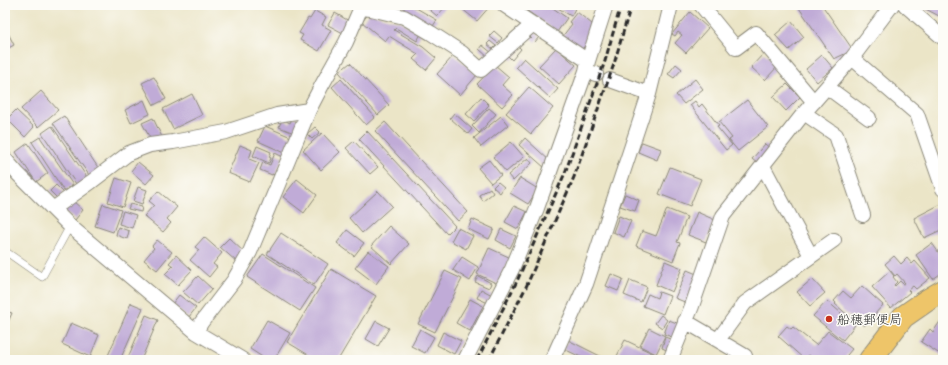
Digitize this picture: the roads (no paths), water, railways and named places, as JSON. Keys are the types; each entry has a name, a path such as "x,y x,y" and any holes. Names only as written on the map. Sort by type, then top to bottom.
{"main road":[{"path":"870,360 903,317 926,301 943,292"}],"street":[{"path":"504,5 533,24 590,69"},
{"path":"465,360 512,269 535,215 590,69 606,5"},
{"path":"552,360 586,284 649,94 672,5"},
{"path":"701,5 736,48 756,33 814,102"},
{"path":"670,360 686,321 723,216 804,113 852,58 895,5 943,38"},
{"path":"196,332 234,280 250,252 309,110 346,42 362,6 404,17 462,54 481,70 533,24"},
{"path":"852,58 917,114 943,189"},
{"path":"610,80 649,94"},
{"path":"827,87 869,118"},
{"path":"53,209 129,152 150,145 226,132 277,115 309,110"},
{"path":"804,113 836,135 863,215"},
{"path":"5,159 12,174 53,209 70,226 196,332 243,360"},
{"path":"763,166 811,256"},
{"path":"718,340 745,303 834,240"},
{"path":"686,321 745,356"}],"lane":[{"path":"5,251 42,277 70,226"}],"railway":[{"path":"477,360 517,281 565,173 605,61 621,5"},
{"path":"489,360 526,287 574,177 614,64 631,5"}],"place":[{"name":"船穂郵便局","path":"829,319"}]}
